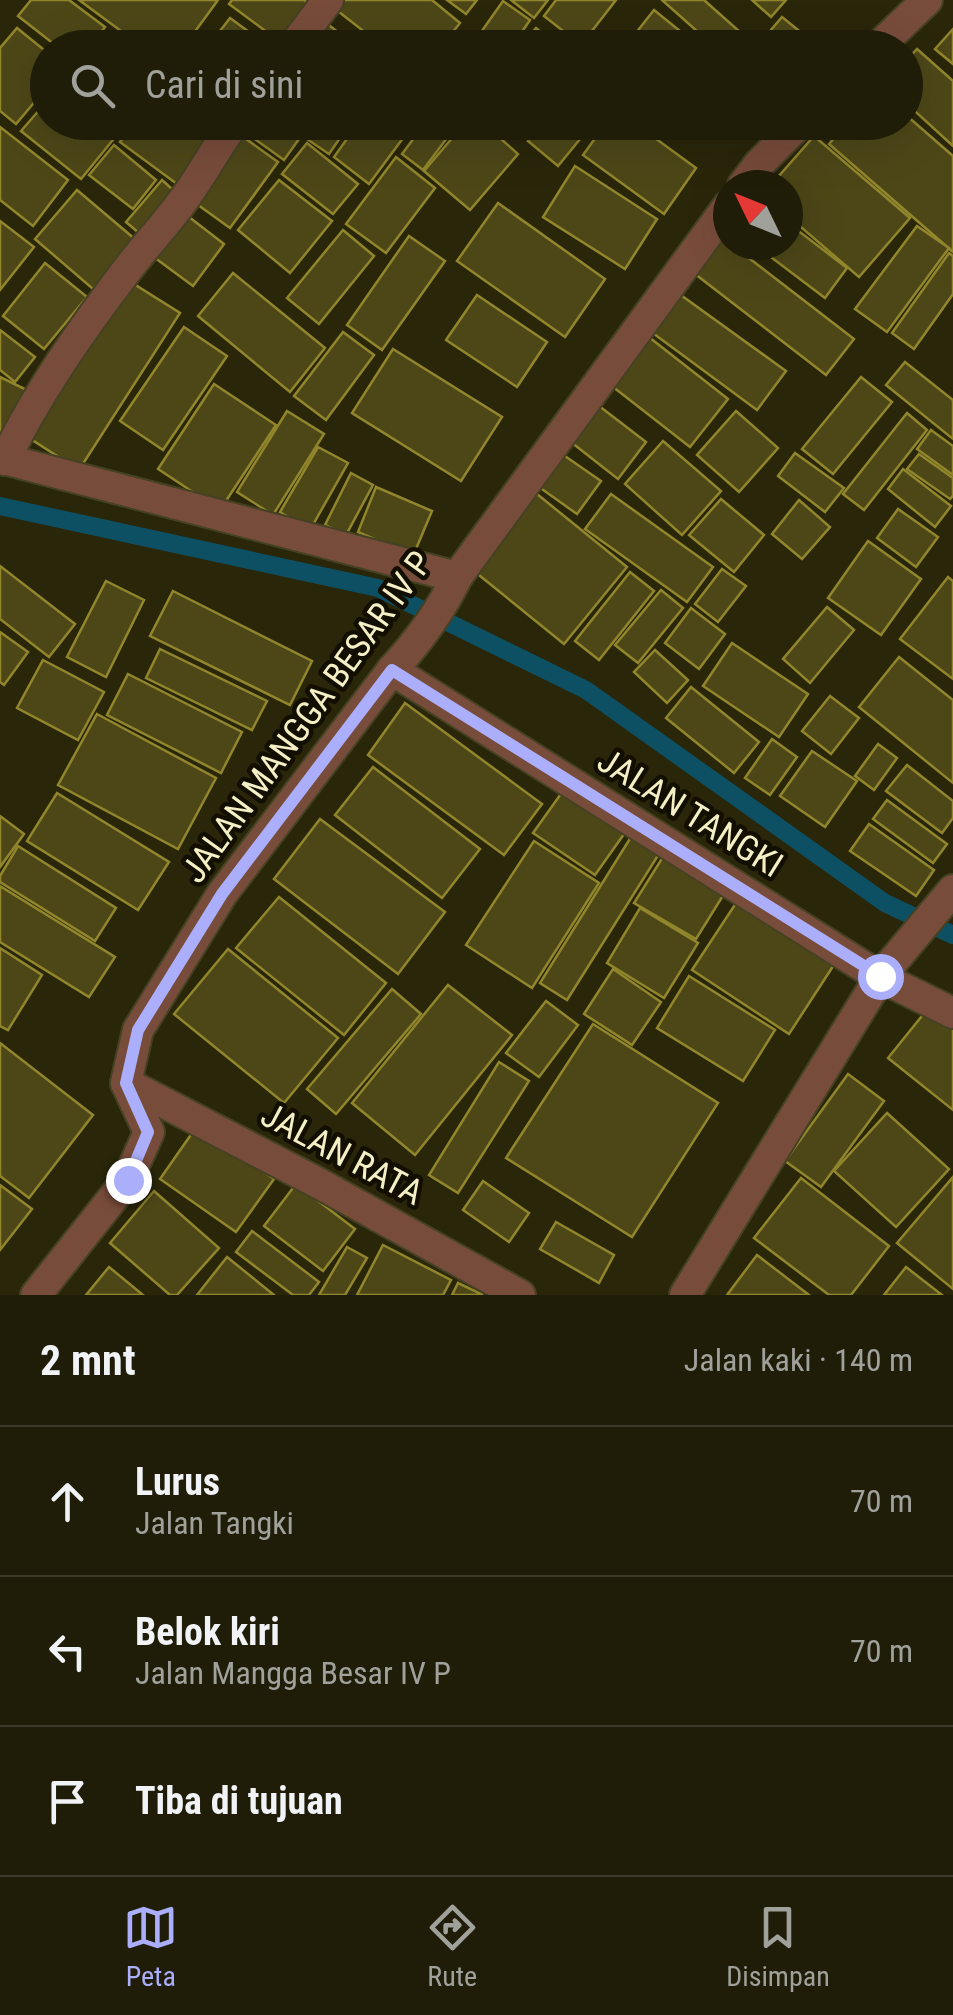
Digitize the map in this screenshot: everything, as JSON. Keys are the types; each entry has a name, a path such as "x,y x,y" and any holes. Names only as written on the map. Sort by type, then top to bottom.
{"street":[{"path":"306,30 328,0"},
{"path":"893,30 918,2"},
{"path":"222,140 182,202 70,348 2,459 453,583"},
{"path":"754,170 783,140"},
{"name":"JALAN MANGGA BESAR IV P","path":"126,1083 138,1030 222,894 401,660 713,227"},
{"name":"JALAN TANGKI","path":"401,660 880,976 953,1013"},
{"path":"684,1295 880,976 953,890"},
{"path":"36,1295 128,1180 148,1132 126,1083"},
{"name":"JALAN RATA","path":"126,1083 322,1185 520,1295"}],"building":[{"path":"31,0 69,0 105,27 36,30 18,16"},
{"path":"79,0 218,0 196,30 120,30"},
{"path":"232,0 304,0 312,6 294,30 264,30 229,4"},
{"path":"340,0 432,0 460,23 454,30 362,30 334,8"},
{"path":"447,0 477,0 466,14"},
{"path":"511,0 548,0 534,18"},
{"path":"556,0 616,0 593,30 562,30 544,16"},
{"path":"662,0 704,0 738,30 696,30"},
{"path":"752,0 786,0 771,17"},
{"path":"503,1 530,20 523,30 483,30"},
{"path":"654,10 679,30 638,30"},
{"path":"782,17 798,30 771,30"},
{"path":"230,18 246,30 221,30"},
{"path":"321,19 335,30 313,30"},
{"path":"17,28 30,38 30,107 16,124 0,111 0,48"},
{"path":"953,29 953,64 935,49"},
{"path":"923,54 953,81 953,146 923,119"},
{"path":"30,121 30,138 21,131"},
{"path":"0,127 68,180 33,226 0,200"},
{"path":"923,130 953,156 953,252 829,144 832,140 923,140"},
{"path":"32,140 113,140 81,179"},
{"path":"121,140 209,140 177,184"},
{"path":"228,140 247,140 278,162 230,228 187,197"},
{"path":"256,140 298,140 284,160"},
{"path":"308,140 339,140 329,154"},
{"path":"346,140 402,140 369,184 334,157"},
{"path":"412,140 446,140 423,170 402,154"},
{"path":"451,140 502,140 518,154 470,210 424,171"},
{"path":"529,140 579,140 558,166"},
{"path":"594,140 658,140 696,168 664,214 583,155"},
{"path":"810,140 819,140 910,218 859,277 803,229 803,170 784,170"},
{"path":"307,143 358,184 333,214 282,174"},
{"path":"114,145 156,180 133,209 89,175"},
{"path":"396,157 435,188 386,253 346,224"},
{"path":"575,166 657,219 625,269 543,217"},
{"path":"162,180 181,197 146,239 126,222"},
{"path":"279,180 332,221 290,273 238,230"},
{"path":"77,190 143,246 100,295 35,239"},
{"path":"498,203 605,279 565,337 457,261"},
{"path":"180,210 224,244 193,286 147,252"},
{"path":"0,221 34,247 0,290"},
{"path":"917,226 949,248 887,332 855,309"},
{"path":"343,230 374,256 319,324 287,298"},
{"path":"803,234 847,268 825,298 775,260 803,260"},
{"path":"409,236 445,261 382,350 347,325"},
{"path":"713,250 713,260 751,260 854,339 826,375 695,274"},
{"path":"949,253 953,256 953,294 914,349 892,333"},
{"path":"45,263 87,297 44,349 3,316"},
{"path":"233,273 325,348 290,392 198,316"},
{"path":"126,279 180,313 79,470 26,436"},
{"path":"678,293 786,371 757,410 650,331"},
{"path":"477,295 547,342 517,387 446,340"},
{"path":"184,327 227,356 163,450 120,421"},
{"path":"0,330 35,357 15,382 0,370"},
{"path":"343,332 374,355 326,420 294,396"},
{"path":"645,334 728,399 690,447 608,383"},
{"path":"393,349 502,417 461,481 352,413"},
{"path":"905,362 953,400 953,439 886,385"},
{"path":"0,377 29,391 0,452"},
{"path":"861,377 892,402 833,474 802,449"},
{"path":"214,384 276,425 220,510 158,469"},
{"path":"590,399 646,442 618,479 562,435"},
{"path":"287,411 324,434 273,515 237,492"},
{"path":"736,411 778,448 739,492 697,455"},
{"path":"907,413 927,430 864,510 843,494"},
{"path":"931,430 953,446 953,475 917,449"},
{"path":"663,441 721,491 682,535 625,484"},
{"path":"318,447 348,463 310,530 280,512"},
{"path":"795,453 844,488 825,512 778,476"},
{"path":"562,454 601,481 577,514 539,487"},
{"path":"919,454 953,478 950,499 907,469"},
{"path":"903,469 951,506 935,527 888,489"},
{"path":"351,473 373,485 346,535 325,525"},
{"path":"376,487 432,511 413,556 358,532"},
{"path":"537,494 627,567 564,644 474,571"},
{"path":"611,494 713,567 687,602 585,529"},
{"path":"721,499 764,535 734,572 689,535"},
{"path":"799,500 830,527 802,559 772,534"},
{"path":"898,509 938,537 916,567 877,538"},
{"path":"868,541 921,579 881,635 828,598"},
{"path":"0,566 75,624 49,657 0,619"},
{"path":"722,569 746,586 718,622 695,604"},
{"path":"630,572 654,591 599,660 575,641"},
{"path":"948,577 953,581 953,679 900,639"},
{"path":"106,581 144,600 106,677 67,657"},
{"path":"661,590 683,608 638,663 615,645"},
{"path":"173,591 312,661 290,705 150,636"},
{"path":"827,607 854,630 810,683 783,659"},
{"path":"691,608 725,634 699,669 665,643"},
{"path":"0,632 28,652 4,685 0,682"},
{"path":"732,643 808,694 779,737 703,686"},
{"path":"160,649 267,701 252,730 146,678"},
{"path":"655,650 688,680 667,703 634,672"},
{"path":"899,657 953,700 953,783 859,707"},
{"path":"43,660 104,692 78,740 17,708"},
{"path":"128,674 242,732 221,773 107,715"},
{"path":"691,687 759,742 734,773 666,718"},
{"path":"830,696 859,718 831,754 802,731"},
{"path":"405,703 542,804 504,855 368,755"},
{"path":"97,714 216,778 178,849 58,785"},
{"path":"772,739 797,757 770,795 745,778"},
{"path":"878,744 897,758 874,790 855,776"},
{"path":"812,751 857,781 825,827 780,796"},
{"path":"907,765 953,801 953,818 942,833 886,791"},
{"path":"373,767 480,849 442,898 335,815"},
{"path":"568,784 629,827 595,875 533,833"},
{"path":"57,793 169,862 138,910 27,841"},
{"path":"887,800 947,844 933,863 873,819"},
{"path":"0,816 24,834 0,867"},
{"path":"320,819 445,912 398,974 274,879"},
{"path":"869,824 934,870 916,896 850,851"},
{"path":"636,829 664,846 567,1000 540,983"},
{"path":"534,841 599,883 532,988 466,945"},
{"path":"18,846 116,908 95,941 0,882"},
{"path":"668,849 729,886 696,939 634,903"},
{"path":"0,886 115,957 89,997 0,942"},
{"path":"742,894 839,957 789,1034 692,970"},
{"path":"279,897 386,983 344,1035 236,948"},
{"path":"640,908 698,943 664,998 607,963"},
{"path":"0,948 42,975 8,1030 0,1026"},
{"path":"228,949 338,1038 284,1103 174,1014"},
{"path":"613,969 661,1002 632,1045 584,1014"},
{"path":"689,976 775,1030 743,1081 657,1028"},
{"path":"448,985 512,1035 415,1155 352,1103"},
{"path":"392,989 421,1014 336,1114 307,1089"},
{"path":"546,1001 578,1025 539,1077 506,1053"},
{"path":"930,1006 953,1025 953,1110 888,1058"},
{"path":"593,1024 718,1103 632,1237 506,1158"},
{"path":"0,1043 93,1115 29,1198 0,1176"},
{"path":"499,1062 529,1081 458,1193 429,1175"},
{"path":"848,1074 884,1101 821,1187 785,1161"},
{"path":"887,1113 949,1169 896,1227 834,1171"},
{"path":"197,1126 274,1179 236,1232 160,1179"},
{"path":"953,1177 953,1289 897,1243"},
{"path":"801,1178 889,1246 851,1295 829,1295 754,1238"},
{"path":"483,1181 529,1213 509,1242 463,1210"},
{"path":"296,1184 355,1229 323,1271 264,1226"},
{"path":"0,1185 32,1209 0,1250"},
{"path":"154,1191 219,1248 177,1295 170,1295 110,1243"},
{"path":"556,1222 614,1255 599,1283 540,1249"},
{"path":"252,1231 319,1282 309,1295 293,1295 236,1252"},
{"path":"383,1245 451,1280 443,1295 357,1295"},
{"path":"347,1247 367,1258 345,1295 319,1295"},
{"path":"757,1255 809,1295 727,1295"},
{"path":"227,1257 274,1295 197,1295"},
{"path":"109,1267 143,1295 86,1295"},
{"path":"906,1267 942,1295 884,1295"},
{"path":"458,1283 483,1295 452,1295"}],"waterway":[{"path":"0,506 378,588 586,690 885,903 953,935"}],"route":[{"path":"128,1180 148,1132 126,1083 138,1030 222,894 392,670 880,976"}]}
